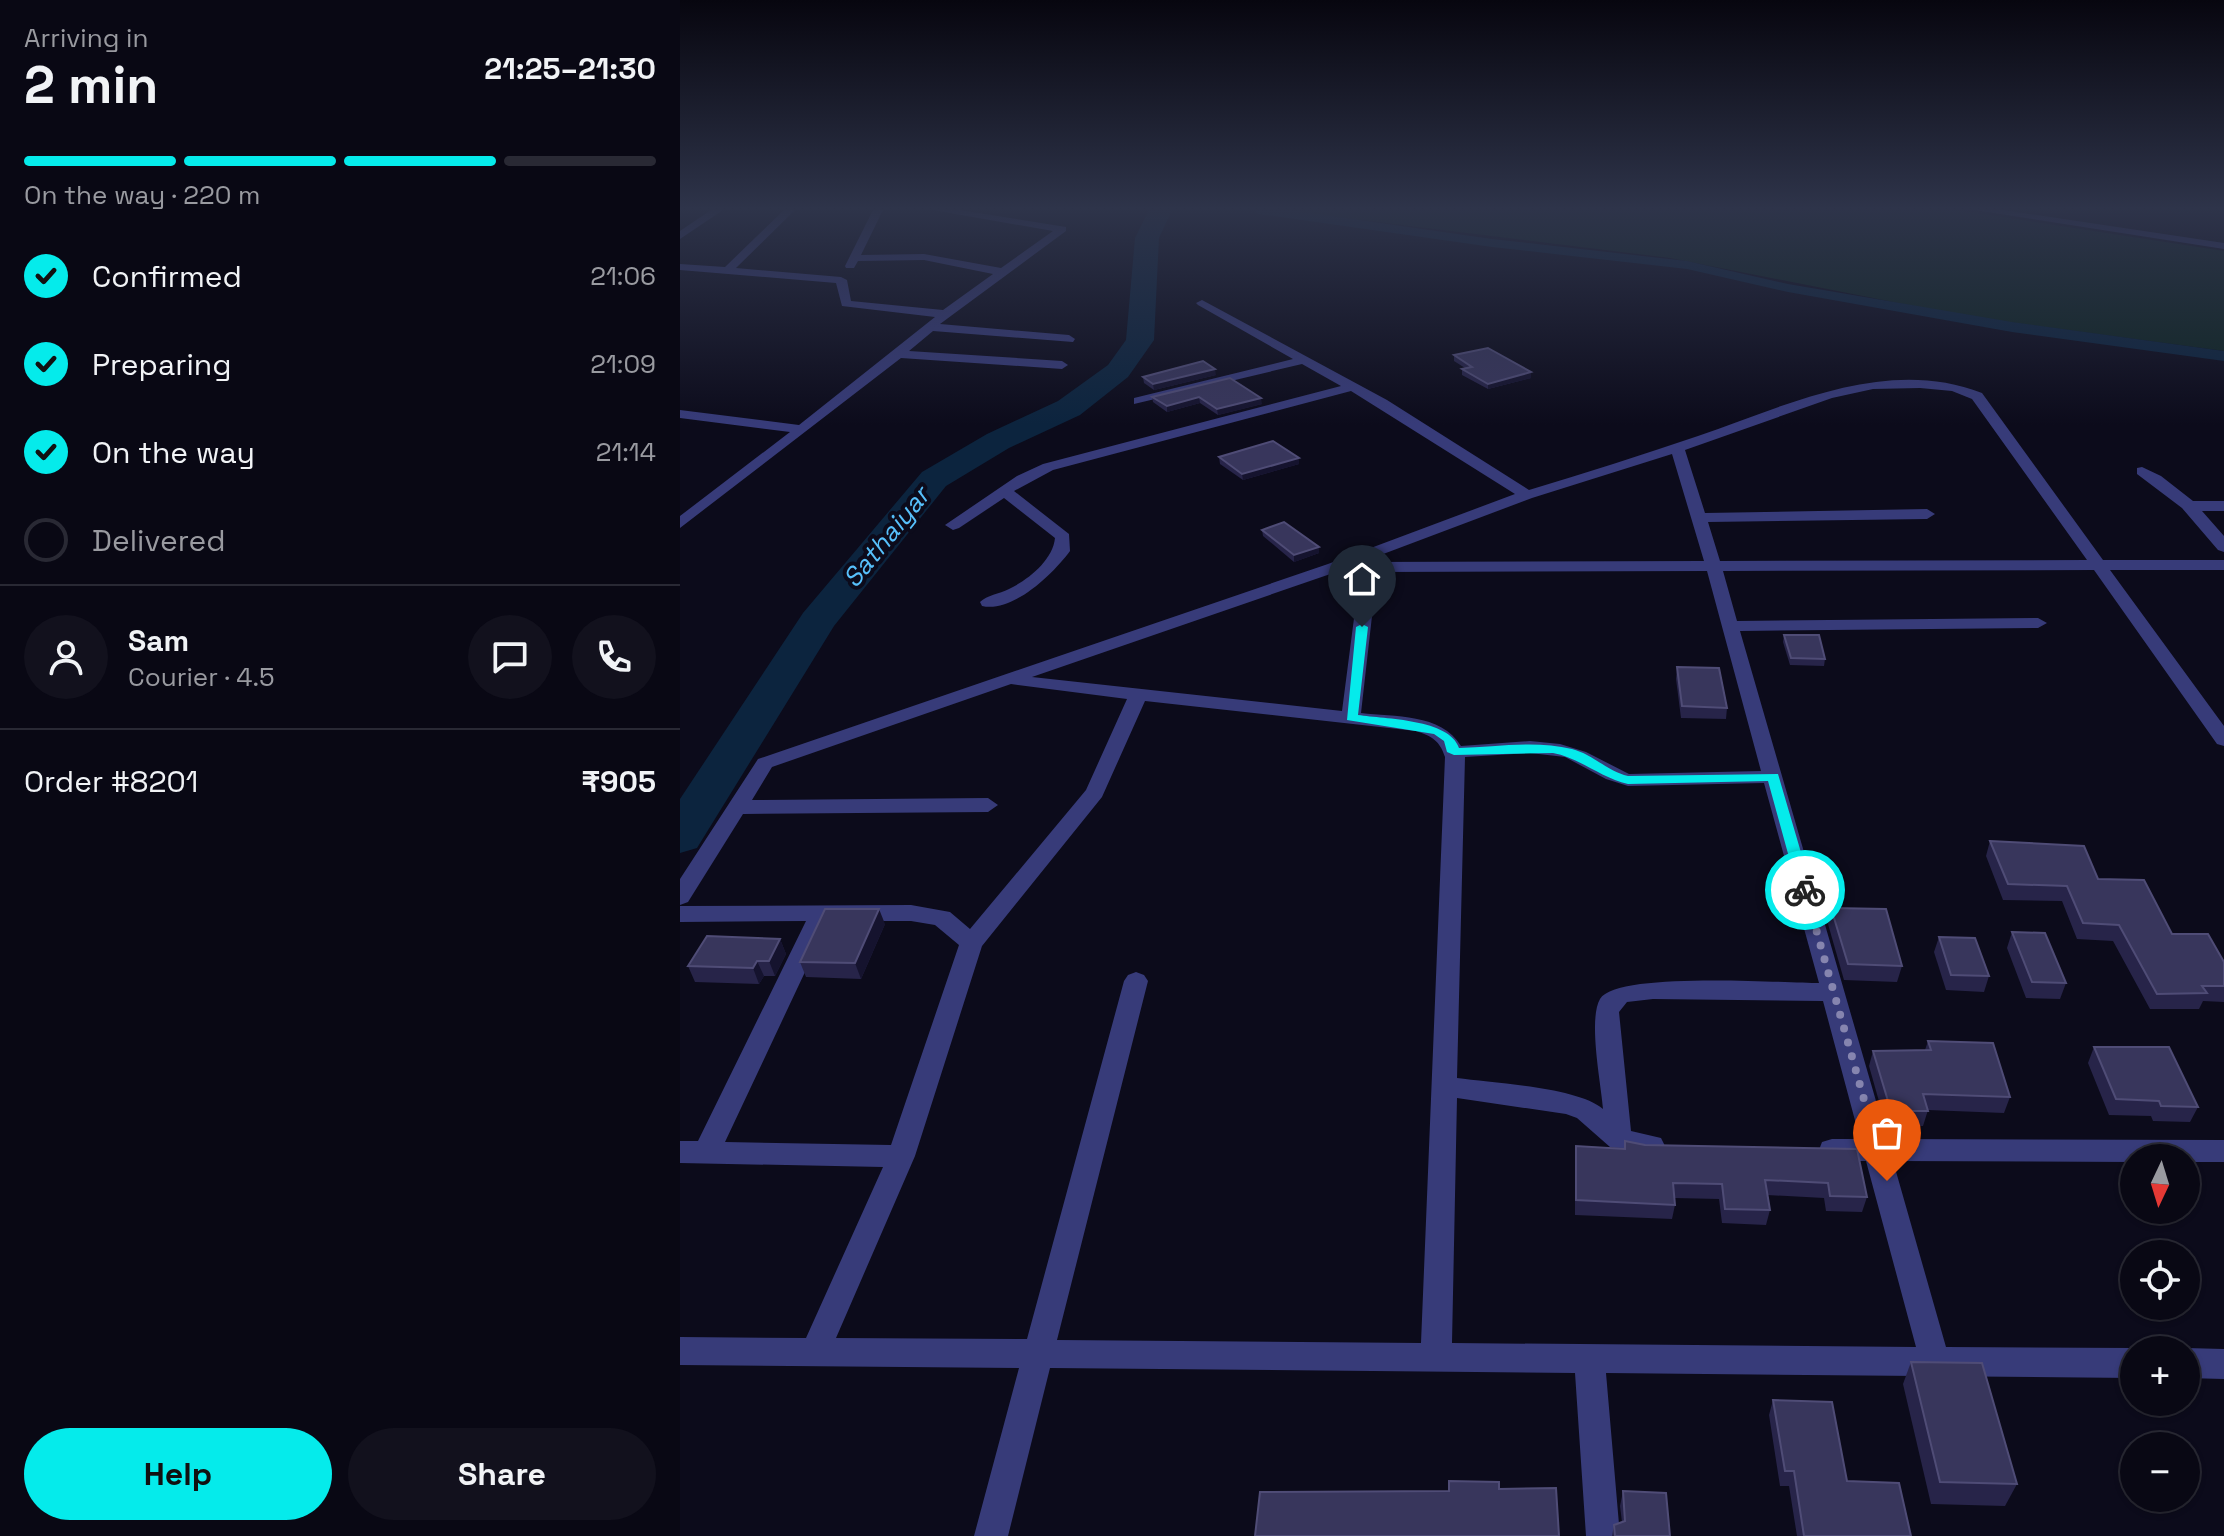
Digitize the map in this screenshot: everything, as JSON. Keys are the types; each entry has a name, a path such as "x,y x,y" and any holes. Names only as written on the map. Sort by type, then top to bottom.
{"street":[{"path":"841,282 846,304 945,314"},
{"path":"680,523 989,282"},
{"path":"1202,303 1351,387 1527,495"},
{"path":"931,327 1069,339"},
{"path":"898,354 1062,365"},
{"path":"1139,401 1303,360"},
{"path":"680,897 765,763 1334,567 1527,495 1677,448 1828,395 1873,385 1954,387 1977,396 2221,732"},
{"path":"953,525 1032,473 1048,467 1351,387"},
{"path":"680,414 799,429"},
{"path":"1677,448 1731,626 1879,1150 1935,1362"},
{"path":"2142,471 2177,492 2224,547"},
{"path":"988,602 1027,588 1065,544 1063,537 1006,492"},
{"path":"2192,506 2224,506"},
{"path":"1699,518 1927,514"},
{"path":"1334,567 2224,565"},
{"path":"1351,718 1369,567"},
{"path":"1731,626 2038,623"},
{"path":"1010,680 1351,718 1438,731 1450,739 1454,752 1436,1358"},
{"path":"814,1353 901,1156 971,943 1095,792 1138,694"},
{"path":"1454,752 1553,749 1572,753 1612,776 1628,780 1773,777"},
{"path":"737,807 988,805"},
{"path":"680,914 911,913 942,918 971,943"},
{"path":"821,914 693,1151 901,1156"},
{"path":"991,1536 1136,981"},
{"path":"1619,1139 1607,1012 1611,1001 1621,994 1653,990 1833,992"},
{"path":"1444,1086 1566,1104 1586,1110 1619,1139 1643,1146 1684,1148"},
{"path":"1804,1150 2224,1151"},
{"path":"680,1351 2120,1363"},
{"path":"1589,1359 1603,1536"},
{"path":"2200,1363 2224,1364"}],"green space":[{"path":"1790,282 2224,282 2224,351 1964,316"}],"building":[{"path":"1488,348 1531,372 1488,384 1462,369 1472,367 1454,355"},
{"path":"1203,361 1215,369 1153,384 1143,377"},
{"path":"1230,378 1261,398 1217,409 1199,397 1167,406 1152,397"},
{"path":"1273,441 1299,458 1242,474 1219,457"},
{"path":"1284,522 1319,547 1294,555 1262,530"},
{"path":"1784,635 1819,635 1825,659 1791,658"},
{"path":"1677,667 1719,668 1727,708 1682,706"},
{"path":"1990,841 2084,846 2098,879 2144,880 2172,934 2208,934 2224,962 2224,986 2202,986 2207,993 2157,994 2119,925 2083,923 2067,886 2008,884"},
{"path":"1831,908 1886,909 1902,966 1848,964"},
{"path":"825,909 879,909 855,963 800,962"},
{"path":"2012,932 2045,933 2066,983 2032,982"},
{"path":"707,936 780,939 769,961 757,961 753,968 688,966"},
{"path":"1939,937 1975,938 1989,976 1951,975"},
{"path":"1928,1041 1993,1043 2010,1097 1923,1094 1928,1111 1891,1111 1873,1051 1931,1050"},
{"path":"2094,1047 2169,1047 2198,1107 2161,1106 2159,1101 2116,1099"},
{"path":"1625,1141 1645,1145 1857,1149 1867,1197 1830,1196 1828,1183 1765,1180 1770,1210 1725,1209 1722,1184 1673,1183 1675,1205 1576,1200 1576,1146 1625,1149"},
{"path":"1911,1362 1982,1363 2017,1484 1940,1482"},
{"path":"1773,1400 1832,1402 1847,1481 1899,1483 1911,1536 1804,1536 1794,1471 1785,1471"},
{"path":"1449,1481 1499,1482 1499,1489 1556,1488 1559,1536 1255,1536 1260,1492 1449,1491"},
{"path":"1623,1491 1666,1493 1670,1536 1615,1536 1614,1525 1625,1521"}],"waterway":[{"name":"Sathaiyar","path":"680,837 817,621 934,479 998,441 1069,408 1118,371 1140,340 1144,282"},
{"path":"1760,282 2012,327 2224,356"}],"way so far":[{"path":"1805,890 1887,1181"}],"route":[{"path":"1362,627 1351,718 1417,725 1438,731 1450,739 1454,752 1553,749 1572,753 1612,776 1628,780 1773,777 1805,890"}]}
